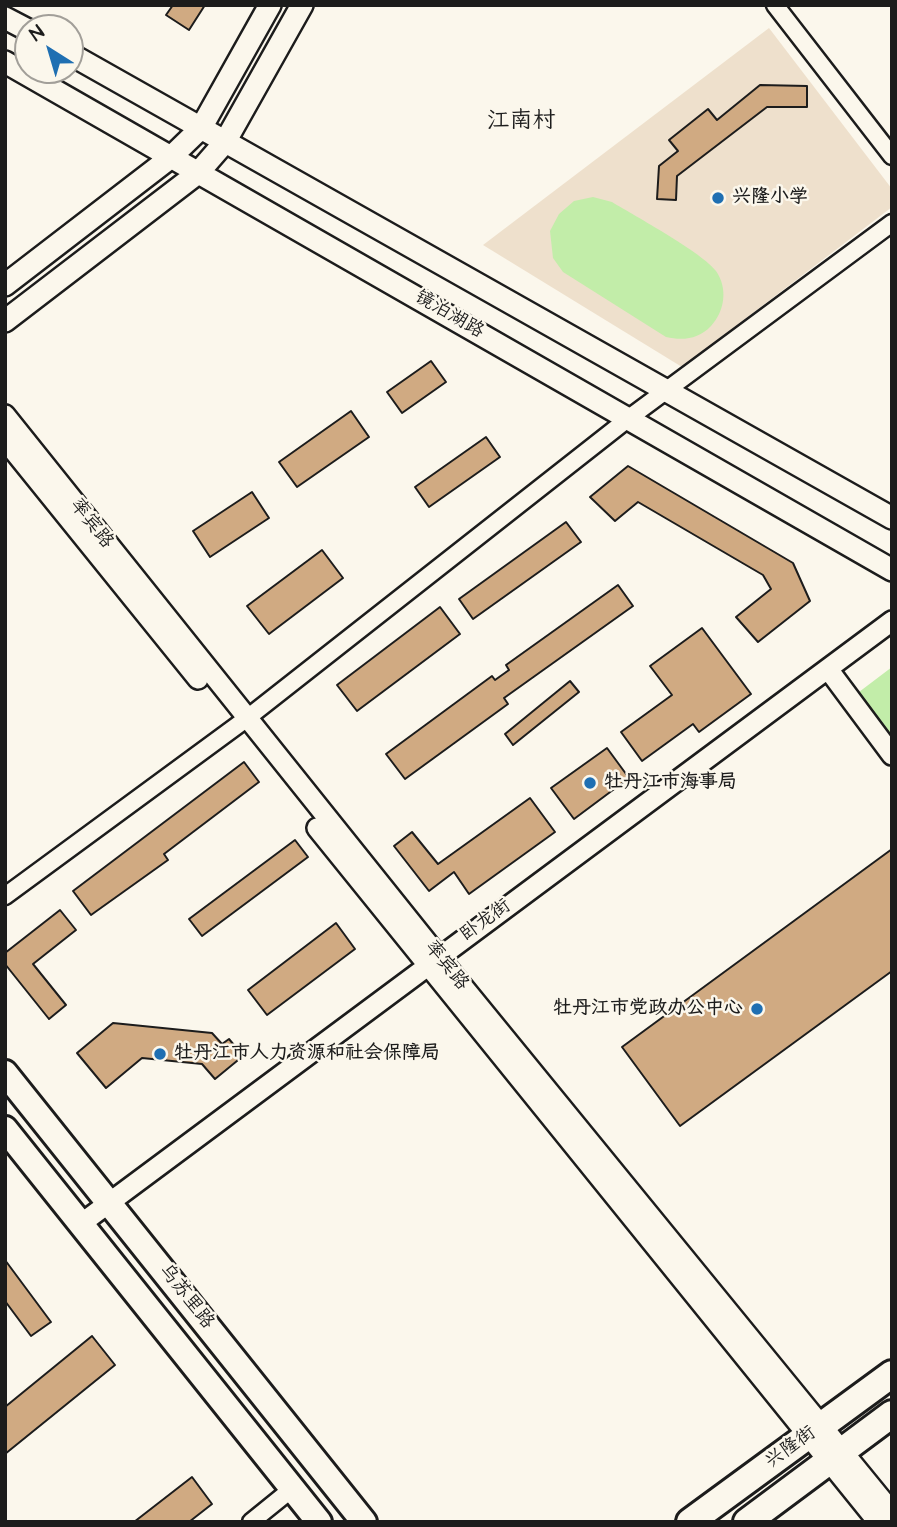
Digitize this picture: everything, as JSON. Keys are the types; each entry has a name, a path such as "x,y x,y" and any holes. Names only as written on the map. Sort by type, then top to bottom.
{"highway":[{"name":"兴隆街","path":"690,1522 892,1374"},
{"name":"兴隆街","path":"747,1522 892,1414"}],"main road":[{"path":"5,285 170,158 201,128 270,5"},
{"path":"5,321 198,173 225,142 302,5"},
{"name":"镜泊湖路","path":"5,62 892,570"},
{"path":"84,62 892,519"},
{"name":"乌苏里路","path":"5,1073 111,1202 364,1522"},
{"name":"乌苏里路","path":"5,1129 319,1522"}],"street":[{"path":"775,5 892,156"},
{"path":"5,897 241,723 629,418 892,223"},
{"name":"率宾路","path":"5,415 241,723"},
{"name":"率宾路","path":"5,440 241,723 816,1430 892,1512"},
{"name":"卧龙街","path":"82,1223 432,960 892,621"},
{"path":"828,669 892,755"},
{"name":"率宾路","path":"837,1455 877,1522"},
{"path":"251,1522 293,1488"}],"shaded area":[{"name":"兴隆小学","path":"769,28 892,189 892,207 682,367 483,245"}],"green space":[{"path":"593,197 612,202 652,225 698,255 716,271 722,285 722,306 716,320 706,330 690,338 666,337 563,272 553,258 550,231 559,214 574,201"},
{"path":"892,667 892,736 859,692"}],"building":[{"path":"173,5 205,5 189,30 166,15"},
{"path":"760,85 807,86 807,107 767,107 677,176 676,200 657,199 659,166 678,151 669,140 708,109 717,120"},
{"path":"431,361 446,382 402,413 387,392"},
{"path":"351,411 369,437 297,487 279,462"},
{"path":"486,437 500,457 429,507 415,487"},
{"path":"628,466 793,563 810,601 758,642 736,617 771,589 763,575 638,502 615,521 590,497"},
{"path":"252,492 269,518 210,557 193,531"},
{"path":"566,522 581,542 473,619 459,599"},
{"path":"322,550 343,578 269,634 247,606"},
{"path":"618,585 633,606 504,698 508,704 405,779 386,754 492,676 495,680 509,670 506,665"},
{"path":"440,607 460,634 357,711 337,685"},
{"path":"702,628 751,694 699,732 693,724 642,761 621,732 672,695 650,666"},
{"path":"570,681 579,692 513,745 505,734"},
{"name":"牡丹江市海事局","path":"607,748 629,778 574,819 551,788"},
{"path":"244,762 259,782 164,854 168,860 91,915 73,891"},
{"path":"530,798 555,832 469,894 454,872 429,891 394,846 412,832 438,864"},
{"path":"295,840 308,857 202,936 189,919"},
{"name":"牡丹江市党政办公中心","path":"892,849 892,971 680,1126 622,1047"},
{"path":"60,910 76,930 33,964 66,1005 49,1019 5,964 5,953"},
{"path":"336,923 355,949 267,1015 248,990"},
{"name":"牡丹江市人力资源和社会保障局","path":"113,1023 212,1033 222,1044 229,1039 243,1056 215,1079 202,1064 142,1058 106,1088 77,1053"},
{"path":"5,1260 51,1322 31,1336 5,1301"},
{"path":"92,1336 115,1365 5,1454 5,1407"},
{"path":"192,1477 212,1504 189,1522 134,1522"}],"place":[{"name":"兴隆小学","path":"718,198"},
{"name":"牡丹江市海事局","path":"590,783"},
{"name":"牡丹江市党政办公中心","path":"757,1009"},
{"name":"牡丹江市人力资源和社会保障局","path":"160,1054"}],"district":[{"name":"江南村","path":"521,122"}]}
